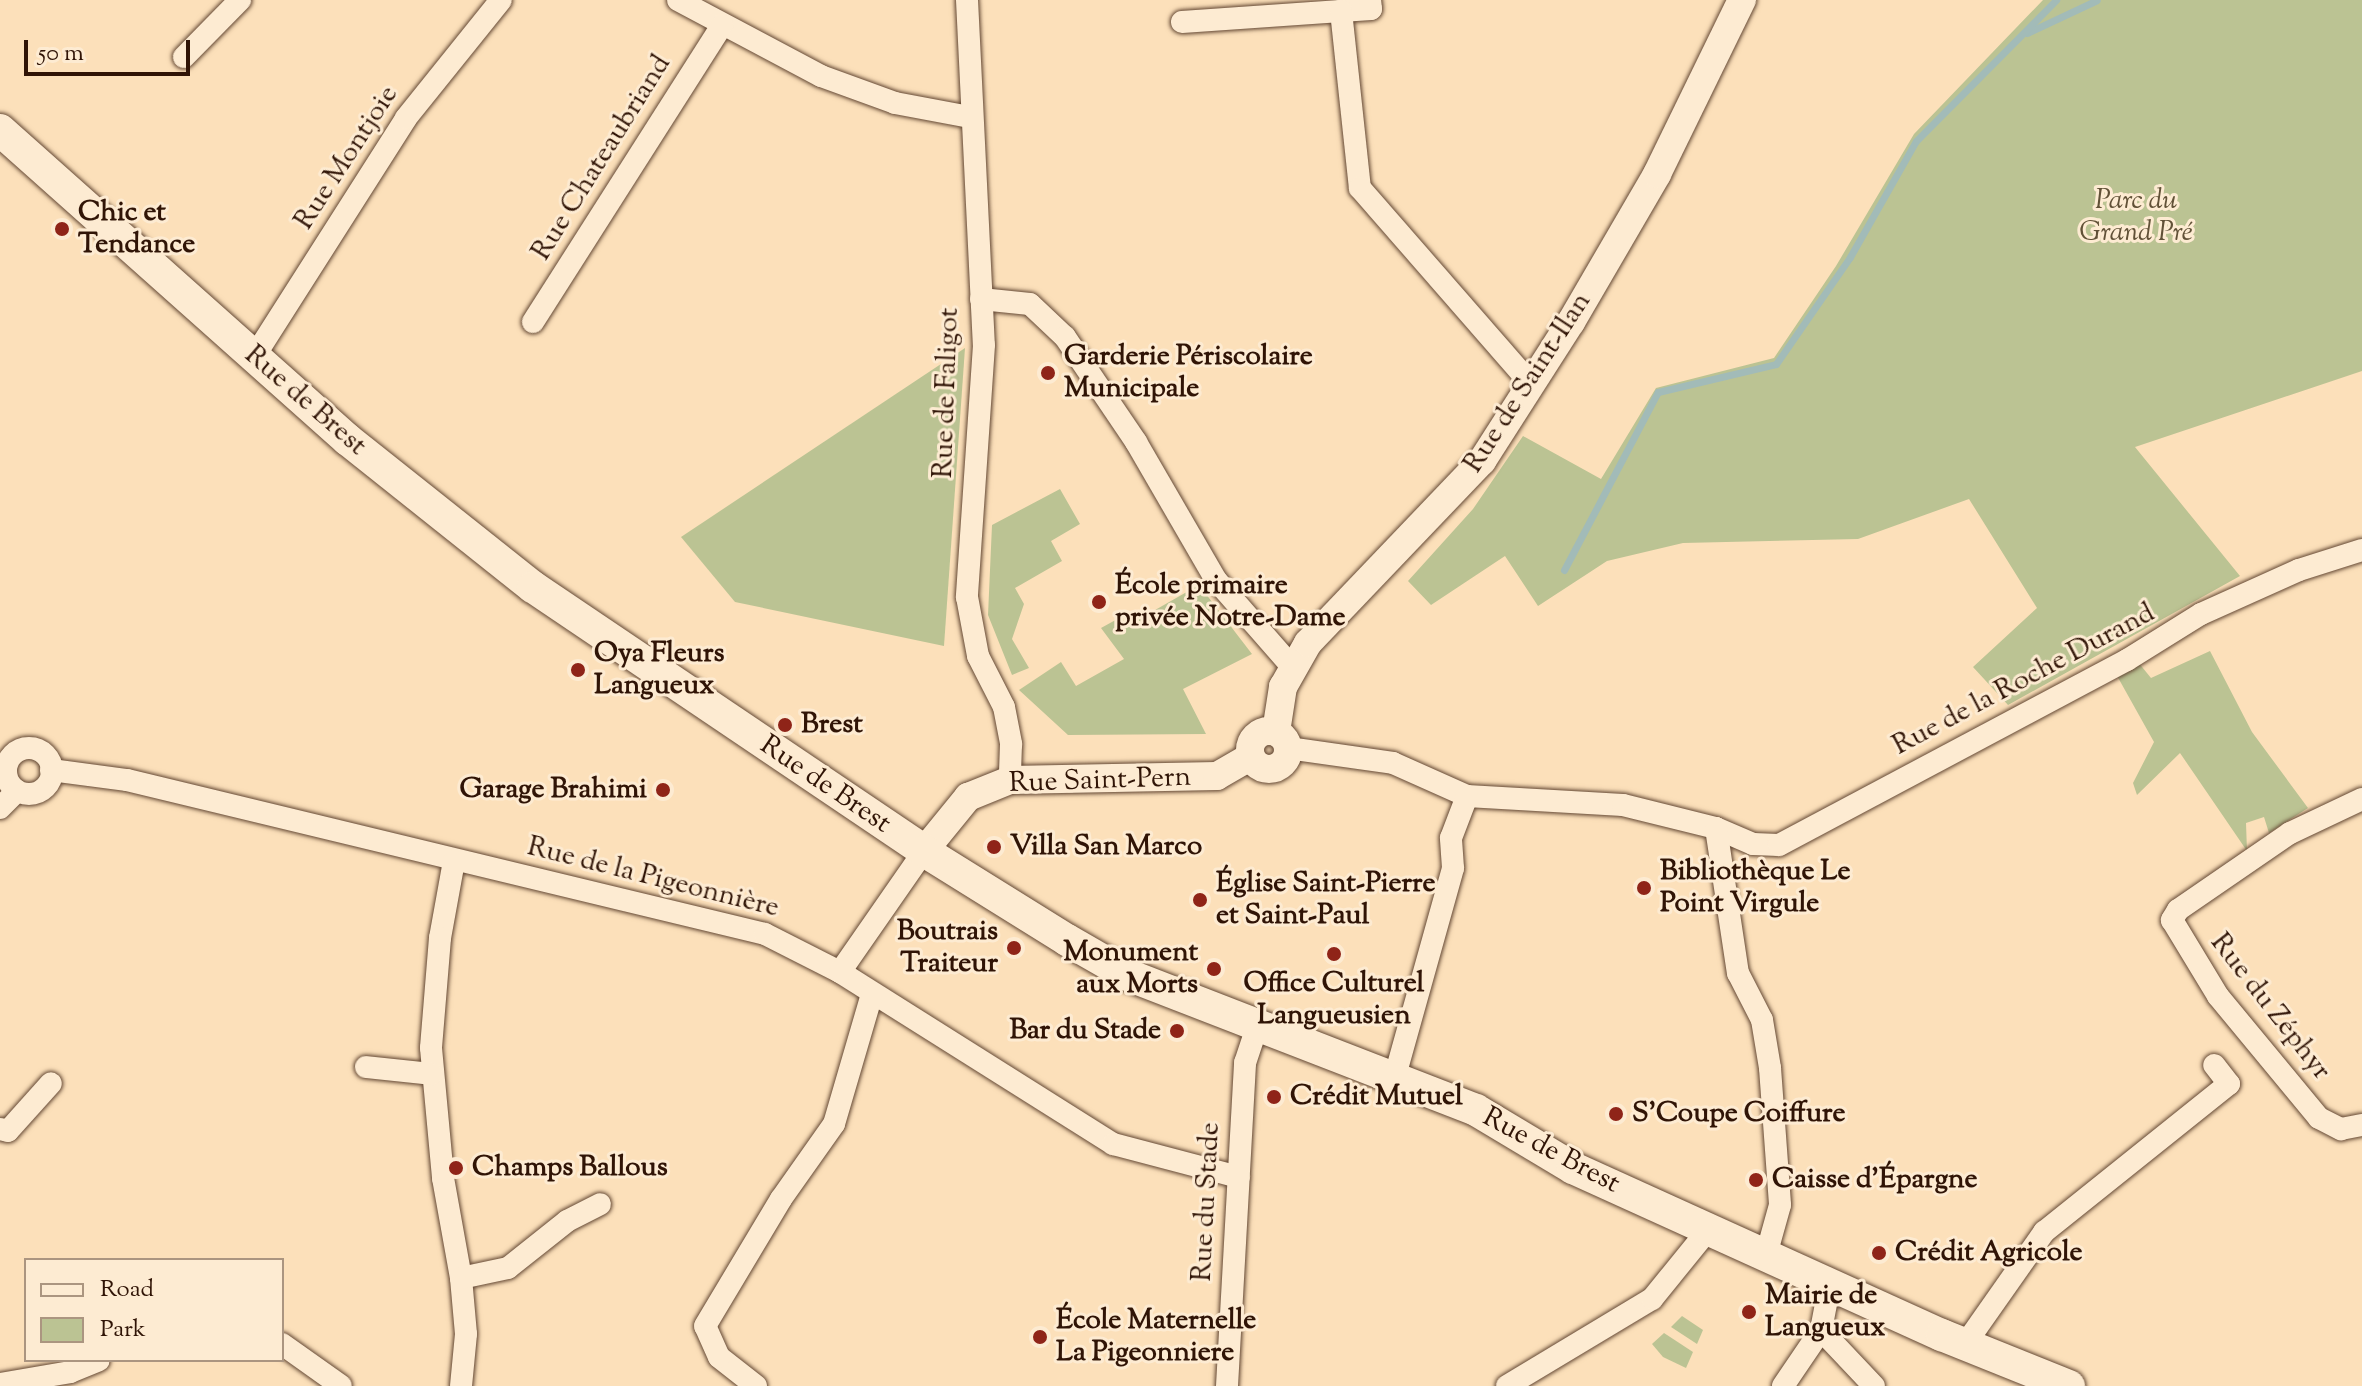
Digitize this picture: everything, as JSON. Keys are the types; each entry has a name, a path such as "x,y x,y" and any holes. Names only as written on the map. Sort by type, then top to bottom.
{"main road":[{"name":"Rue de Brest","path":"0,130 359,449 533,587 924,851 1128,975 1395,1076 1476,1110 1553,1159 1708,1230 2069,1386"}],"street":[{"path":"184,57 240,0"},
{"name":"Rue Montjoie","path":"254,357 406,118 501,0"},
{"path":"678,0 821,76 895,103 970,117"},
{"name":"Rue de Faligot","path":"967,0 983,407 967,597 978,656 1004,707 1011,744 1010,780"},
{"path":"1182,22 1371,9 1370,0"},
{"name":"Rue de Saint-Ilan","path":"1282,740 1276,710 1293,668 1308,643 1482,461 1657,174 1742,0"},
{"path":"1341,11 1360,188 1531,384"},
{"name":"Rue Chateaubriand","path":"533,322 722,25"},
{"path":"981,299 1030,304 1065,337 1130,433 1216,580 1293,668"},
{"name":"Rue de la Roche Durand","path":"1716,828 1753,844 1779,845 2152,647 2201,614 2299,570 2362,550"},
{"name":"Rue Saint-Pern","path":"924,851 968,797 1010,780 1217,776 1251,756 1254,738 1282,740"},
{"path":"1282,740 1393,763 1467,796 1623,805 1716,828 1738,973 1762,1020 1780,1205 1766,1255"},
{"path":"5,749 36,750 47,758 51,770 48,784 37,793 17,791 7,779 5,749"},
{"name":"Rue de la Pigeonnière","path":"51,770 116,777 454,861 653,903 765,934 840,972 1113,1144 1239,1177"},
{"path":"0,808 17,791"},
{"path":"1395,1076 1453,868 1451,838 1467,796"},
{"name":"Rue du Zéphyr","path":"2362,799 2290,833 2178,910 2172,920 2218,996 2319,1118 2341,1129 2362,1125"},
{"path":"840,972 924,851"},
{"path":"454,861 440,938 432,1074 461,1278 466,1334 461,1386"},
{"path":"756,1386 719,1357 705,1326 781,1199 834,1124 872,994"},
{"name":"Rue du Stade","path":"1227,1386 1245,1063 1258,1024"},
{"path":"1966,1343 2044,1232 2229,1084 2214,1065"},
{"path":"366,1067 432,1074"},
{"path":"0,1129 8,1131 51,1083"},
{"path":"461,1278 508,1268 567,1221 600,1204"},
{"path":"1507,1386 1652,1299 1708,1230"},
{"path":"1783,1386 1821,1330 1830,1283"},
{"path":"1821,1330 1874,1386"},
{"path":"284,1345 339,1385"},
{"path":"0,1384 70,1372 94,1362"}],"green space":[{"name":"Parc du Grand Pré","path":"2043,0 2362,0 2362,371 2135,447 2240,576 2008,705 1973,667 2037,608 1969,499 1858,539 1683,543 1607,561 1538,606 1505,556 1431,605 1408,581 1473,509 1523,436 1601,479 1656,388 1774,358 1836,266 1914,134"},
{"path":"965,348 944,646 735,602 681,537"},
{"path":"1060,489 1080,524 1051,541 1062,561 1015,588 1024,604 1012,639 1029,668 1012,675 988,615 992,525"},
{"path":"1199,585 1252,654 1183,689 1206,734 1068,735 1019,690 1061,662 1076,686 1124,659 1101,628 1121,617 1127,626"},
{"path":"2210,651 2252,732 2308,808 2269,833 2264,817 2246,823 2247,851 2180,753 2137,795 2133,783 2154,742 2116,674 2138,662 2151,678"},
{"path":"1682,1316 1703,1330 1697,1344 1671,1327"},
{"path":"1664,1333 1693,1352 1686,1368 1663,1357 1652,1344"}],"waterway":[{"path":"1564,570 1658,392 1776,364 1850,257 1916,141 2056,0"},
{"path":"2027,33 2097,0"}],"place":[{"name":"Chic et Tendance","path":"62,229"},
{"name":"Garderie Périscolaire Municipale","path":"1048,373"},
{"name":"École primaire privée Notre-Dame","path":"1099,602"},
{"name":"Oya Fleurs Langueux","path":"578,670"},
{"name":"Brest","path":"785,725"},
{"name":"Garage Brahimi","path":"663,790"},
{"name":"Villa San Marco","path":"994,847"},
{"name":"Bibliothèque Le Point Virgule","path":"1644,888"},
{"name":"Église Saint-Pierre et Saint-Paul","path":"1200,900"},
{"name":"Boutrais Traiteur","path":"1014,948"},
{"name":"Office Culturel Langueusien","path":"1334,954"},
{"name":"Monument aux Morts","path":"1214,969"},
{"name":"Bar du Stade","path":"1177,1031"},
{"name":"Crédit Mutuel","path":"1274,1097"},
{"name":"S'Coupe Coiffure","path":"1616,1114"},
{"name":"Champs Ballous","path":"456,1168"},
{"name":"Caisse d'Épargne","path":"1756,1180"},
{"name":"Crédit Agricole","path":"1879,1253"},
{"name":"Mairie de Langueux","path":"1749,1312"},
{"name":"École Maternelle La Pigeonniere","path":"1040,1337"}]}
